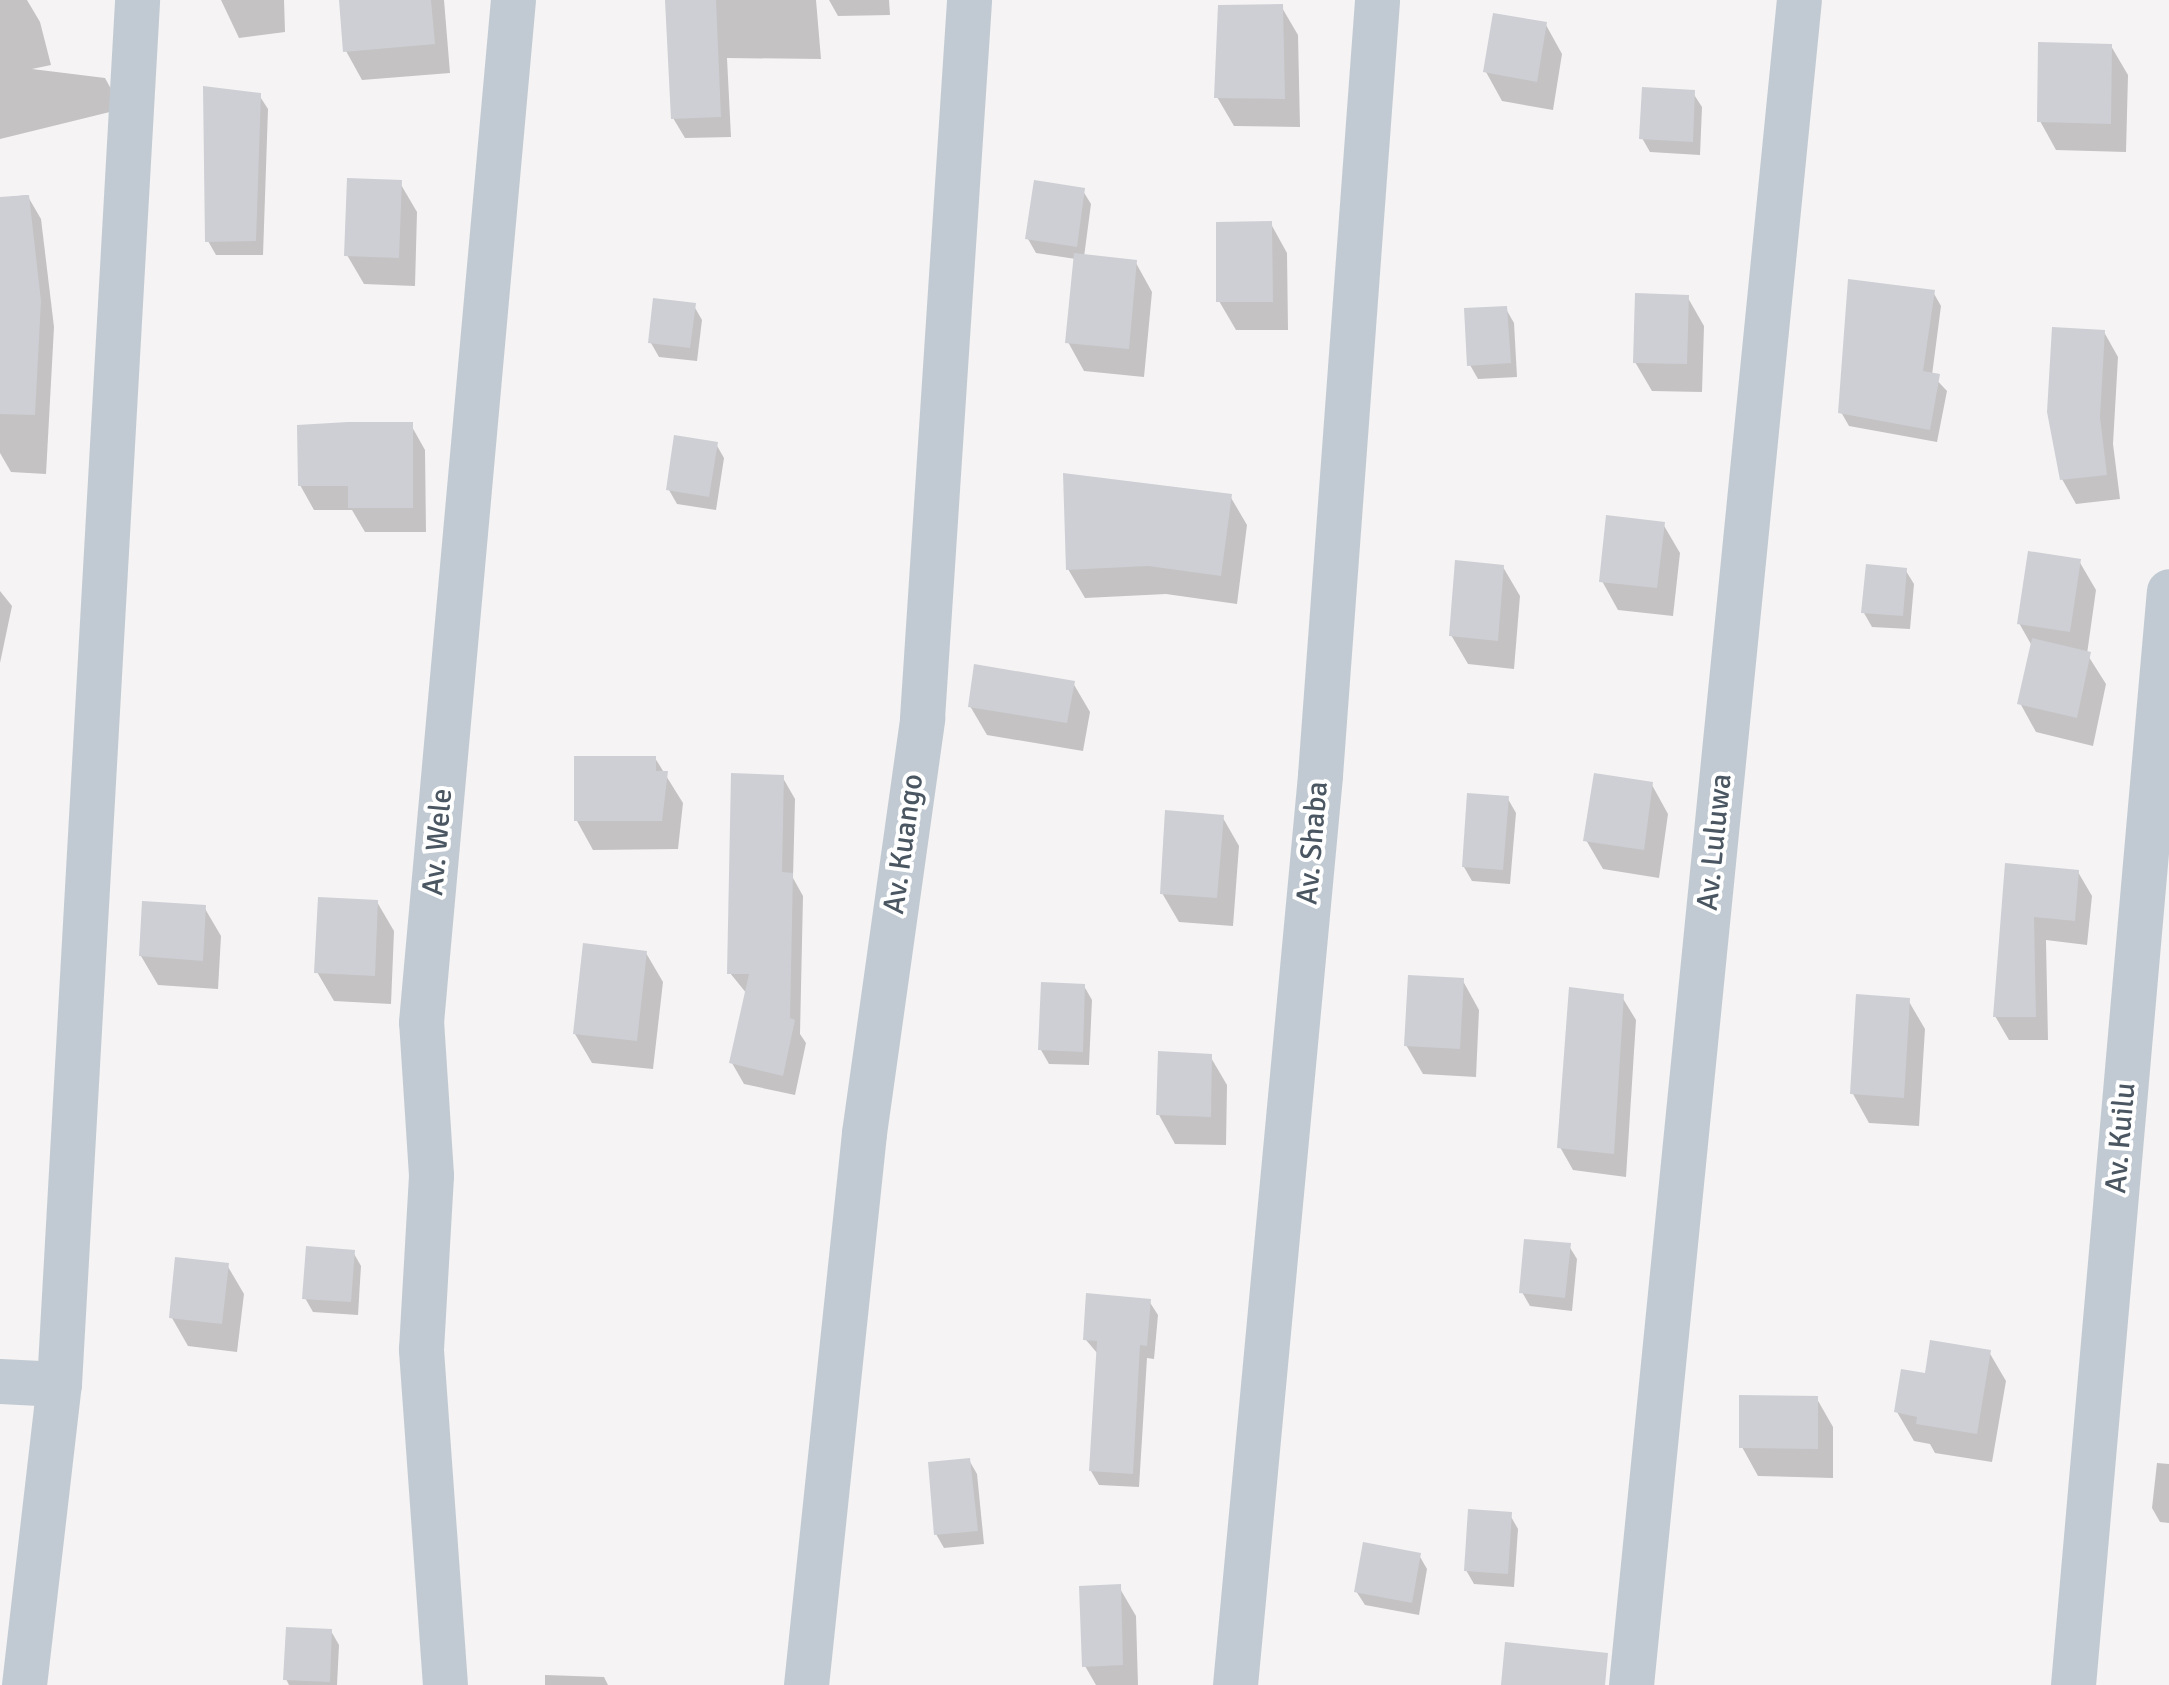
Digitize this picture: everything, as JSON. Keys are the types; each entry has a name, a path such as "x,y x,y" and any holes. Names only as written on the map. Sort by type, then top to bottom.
{"street":[{"path":"24,1685 60,1384 137,0"},
{"name":"Av. Wele","path":"444,1685 420,1349 431,1175 421,1022 513,0"},
{"name":"Av. Kuango","path":"806,1685 864,1133 922,718 969,0"},
{"name":"Av. Shaba","path":"1235,1685 1320,776 1377,0"},
{"name":"Av. Luluwa","path":"1631,1685 1799,0"},
{"name":"Av. Kuilu","path":"2073,1685 2169,591"},
{"path":"0,1381 60,1384"}],"building":[{"path":"339,0 431,0 435,44 343,52"},
{"path":"665,0 716,0 721,117 671,119"},
{"path":"1283,4 1285,99 1214,98 1218,5"},
{"path":"1493,13 1547,22 1537,82 1483,72"},
{"path":"2038,42 2112,44 2111,124 2037,122"},
{"path":"203,86 261,93 256,241 205,242"},
{"path":"1642,87 1695,90 1693,142 1639,139"},
{"path":"347,178 402,180 399,258 344,256"},
{"path":"1034,180 1085,188 1077,247 1025,239"},
{"path":"29,195 41,301 35,415 0,414 0,197"},
{"path":"1272,221 1273,302 1216,302 1216,222"},
{"path":"1074,253 1137,260 1129,349 1065,343"},
{"path":"1848,279 1935,290 1923,371 1940,374 1930,430 1838,413"},
{"path":"1635,293 1689,295 1687,364 1633,363"},
{"path":"653,298 696,303 690,348 648,343"},
{"path":"1507,306 1511,363 1467,366 1464,308"},
{"path":"2052,327 2105,330 2100,417 2107,475 2060,480 2047,412"},
{"path":"413,422 413,508 348,508 348,486 298,486 297,425"},
{"path":"674,435 718,442 709,497 666,490"},
{"path":"1063,473 1232,494 1221,576 1148,566 1066,570"},
{"path":"1606,515 1665,522 1657,588 1599,582"},
{"path":"2028,551 2081,559 2070,632 2017,624"},
{"path":"1455,560 1504,565 1498,641 1449,636"},
{"path":"1866,564 1907,568 1903,616 1861,613"},
{"path":"2032,638 2091,652 2077,718 2017,704"},
{"path":"974,664 1075,681 1067,723 968,707"},
{"path":"574,756 656,756 656,771 668,771 662,821 574,821"},
{"path":"731,773 784,775 782,872 793,873 790,1018 795,1020 783,1076 729,1063 749,974 727,974"},
{"path":"1594,773 1653,782 1644,850 1583,841"},
{"path":"1467,793 1509,796 1503,870 1462,867"},
{"path":"1165,810 1224,815 1217,898 1160,894"},
{"path":"2005,863 2079,870 2075,921 2034,917 2036,1017 1993,1017"},
{"path":"318,897 378,900 375,976 314,973"},
{"path":"142,901 206,905 203,961 139,956"},
{"path":"583,943 647,951 637,1041 573,1034"},
{"path":"1408,975 1464,978 1460,1049 1404,1046"},
{"path":"1041,982 1085,984 1083,1052 1038,1050"},
{"path":"1569,987 1624,994 1614,1154 1557,1148"},
{"path":"1856,994 1910,998 1904,1098 1850,1094"},
{"path":"1158,1051 1212,1054 1211,1117 1156,1115"},
{"path":"1524,1239 1571,1243 1565,1298 1519,1293"},
{"path":"306,1246 355,1250 351,1302 302,1299"},
{"path":"175,1257 229,1263 222,1324 169,1318"},
{"path":"1086,1293 1151,1299 1147,1346 1140,1345 1133,1474 1089,1471 1097,1341 1083,1340"},
{"path":"1930,1340 1991,1350 1977,1434 1916,1424 1917,1417 1894,1412 1901,1369 1925,1373"},
{"path":"1739,1395 1818,1396 1818,1449 1739,1448"},
{"path":"970,1458 978,1531 934,1535 928,1462"},
{"path":"1468,1509 1512,1512 1508,1574 1464,1571"},
{"path":"1363,1542 1421,1553 1412,1603 1354,1592"},
{"path":"1121,1584 1123,1665 1082,1667 1079,1586"},
{"path":"286,1627 332,1629 330,1682 283,1680"},
{"path":"1505,1642 1608,1653 1605,1685 1501,1685"}]}
